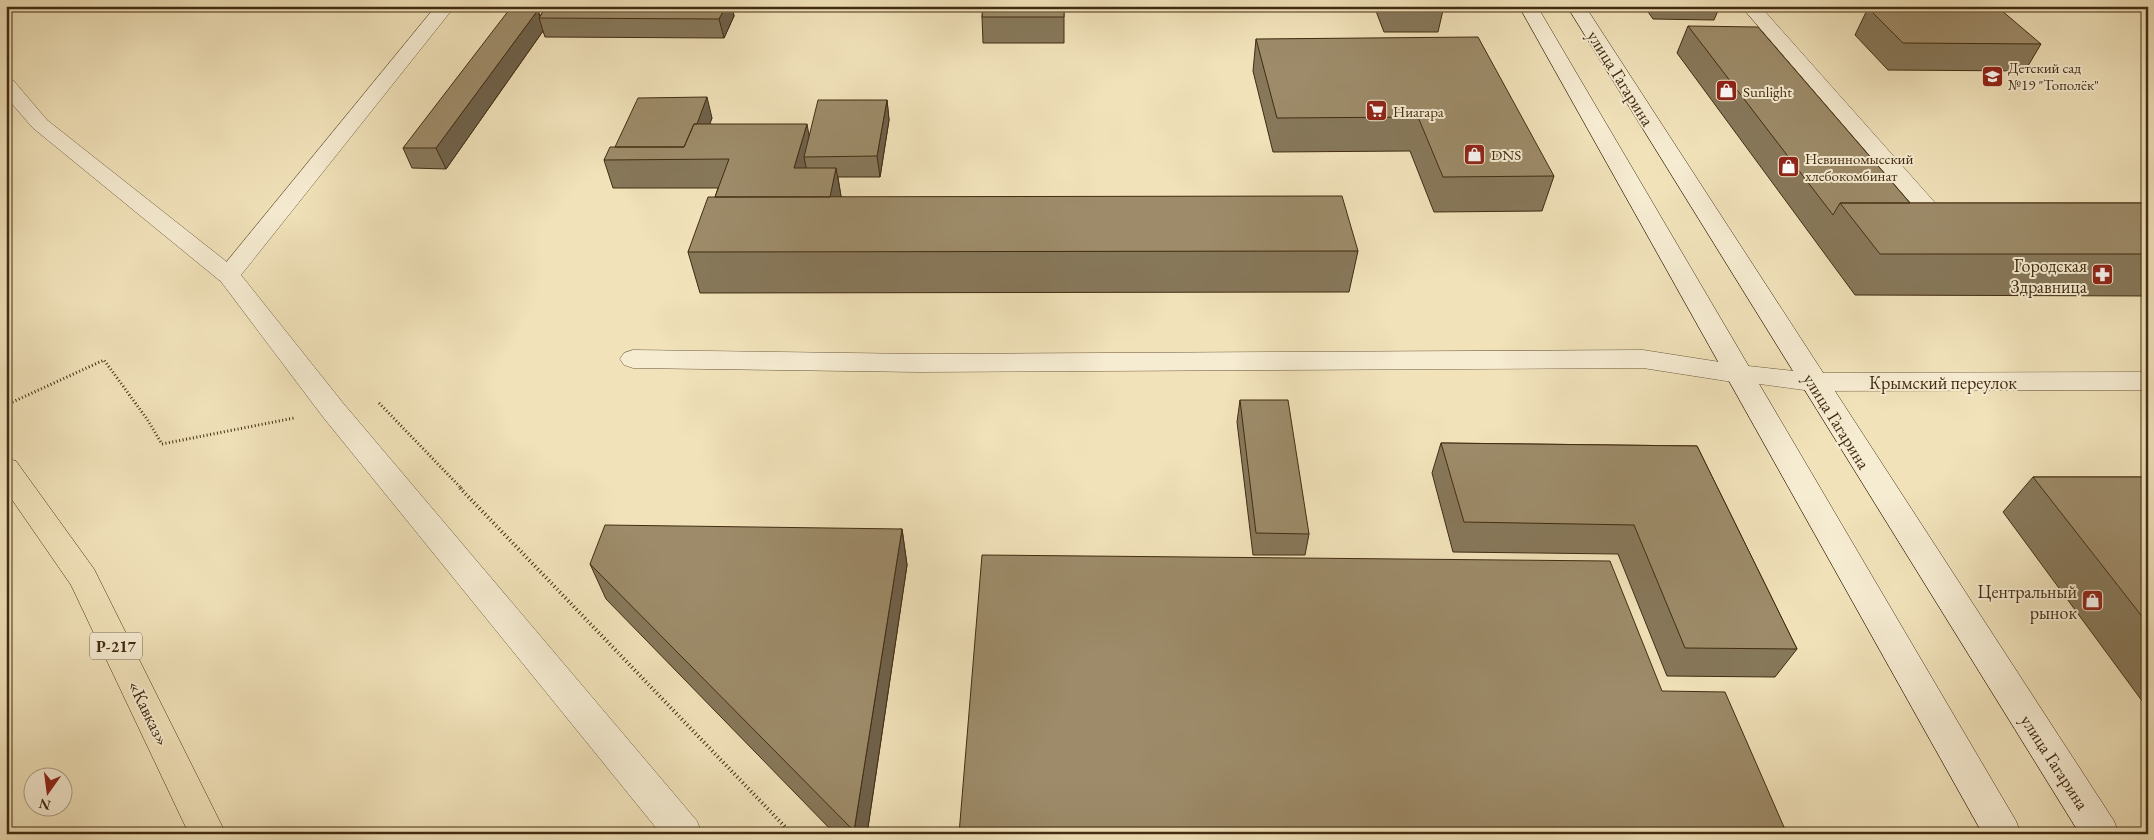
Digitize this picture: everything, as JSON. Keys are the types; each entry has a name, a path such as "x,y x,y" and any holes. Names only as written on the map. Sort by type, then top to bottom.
{"highway":[{"name":"«Кавказ»","path":"6,468 83,578 208,834"}],"main road":[{"path":"228,275 446,6"},
{"path":"1528,6 2003,834"},
{"name":"улица Гагарина","path":"1576,6 1812,382 2101,834"},
{"path":"1750,6 1931,212 1981,212"},
{"path":"6,84 40,124 228,275 333,410 684,834"},
{"name":"Крымский переулок","path":"633,359 919,364 1643,359 1739,374 1812,382 2148,381"}],"path":[{"path":"6,405 104,360 147,419 162,444 333,410 365,389 792,834"}],"building":[{"path":"547,6 726,6 719,19 539,18"},
{"path":"983,6 1064,6 1064,17 982,17"},
{"path":"1868,8 2001,10 2041,44 1903,43"},
{"path":"509,10 538,10 436,148 403,148"},
{"path":"1688,26 1758,27 1910,203 1840,203 1833,215"},
{"path":"1478,37 1554,176 1443,177 1418,117 1277,118 1256,39"},
{"path":"707,97 697,124 694,124 684,147 615,147 638,98"},
{"path":"818,100 887,100 877,156 804,157"},
{"path":"694,124 807,124 794,168 836,168 830,197 715,197 729,159 604,160 610,147 684,147"},
{"path":"1342,196 1358,251 688,252 708,197"},
{"path":"1840,203 2148,203 2148,254 1880,254"},
{"path":"1240,400 1288,400 1309,534 1256,533"},
{"path":"1441,443 1697,446 1797,649 1685,648 1634,525 1464,522"},
{"path":"2033,477 2148,477 2148,624"},
{"path":"605,525 902,529 854,831 590,564"},
{"path":"982,555 1610,561 1662,691 1725,692 1787,834 959,834"}],"place":[{"name":"Детский сад №19 \"Тополёк\"","path":"1992,76"},
{"name":"Sunlight","path":"1727,91"},
{"name":"Ниагара","path":"1377,111"},
{"name":"DNS","path":"1475,154"},
{"name":"Невинномысский хлебокомбинат","path":"1789,167"},
{"name":"Городская Здравница","path":"2103,275"},
{"name":"Центральный рынок","path":"2093,601"}]}
